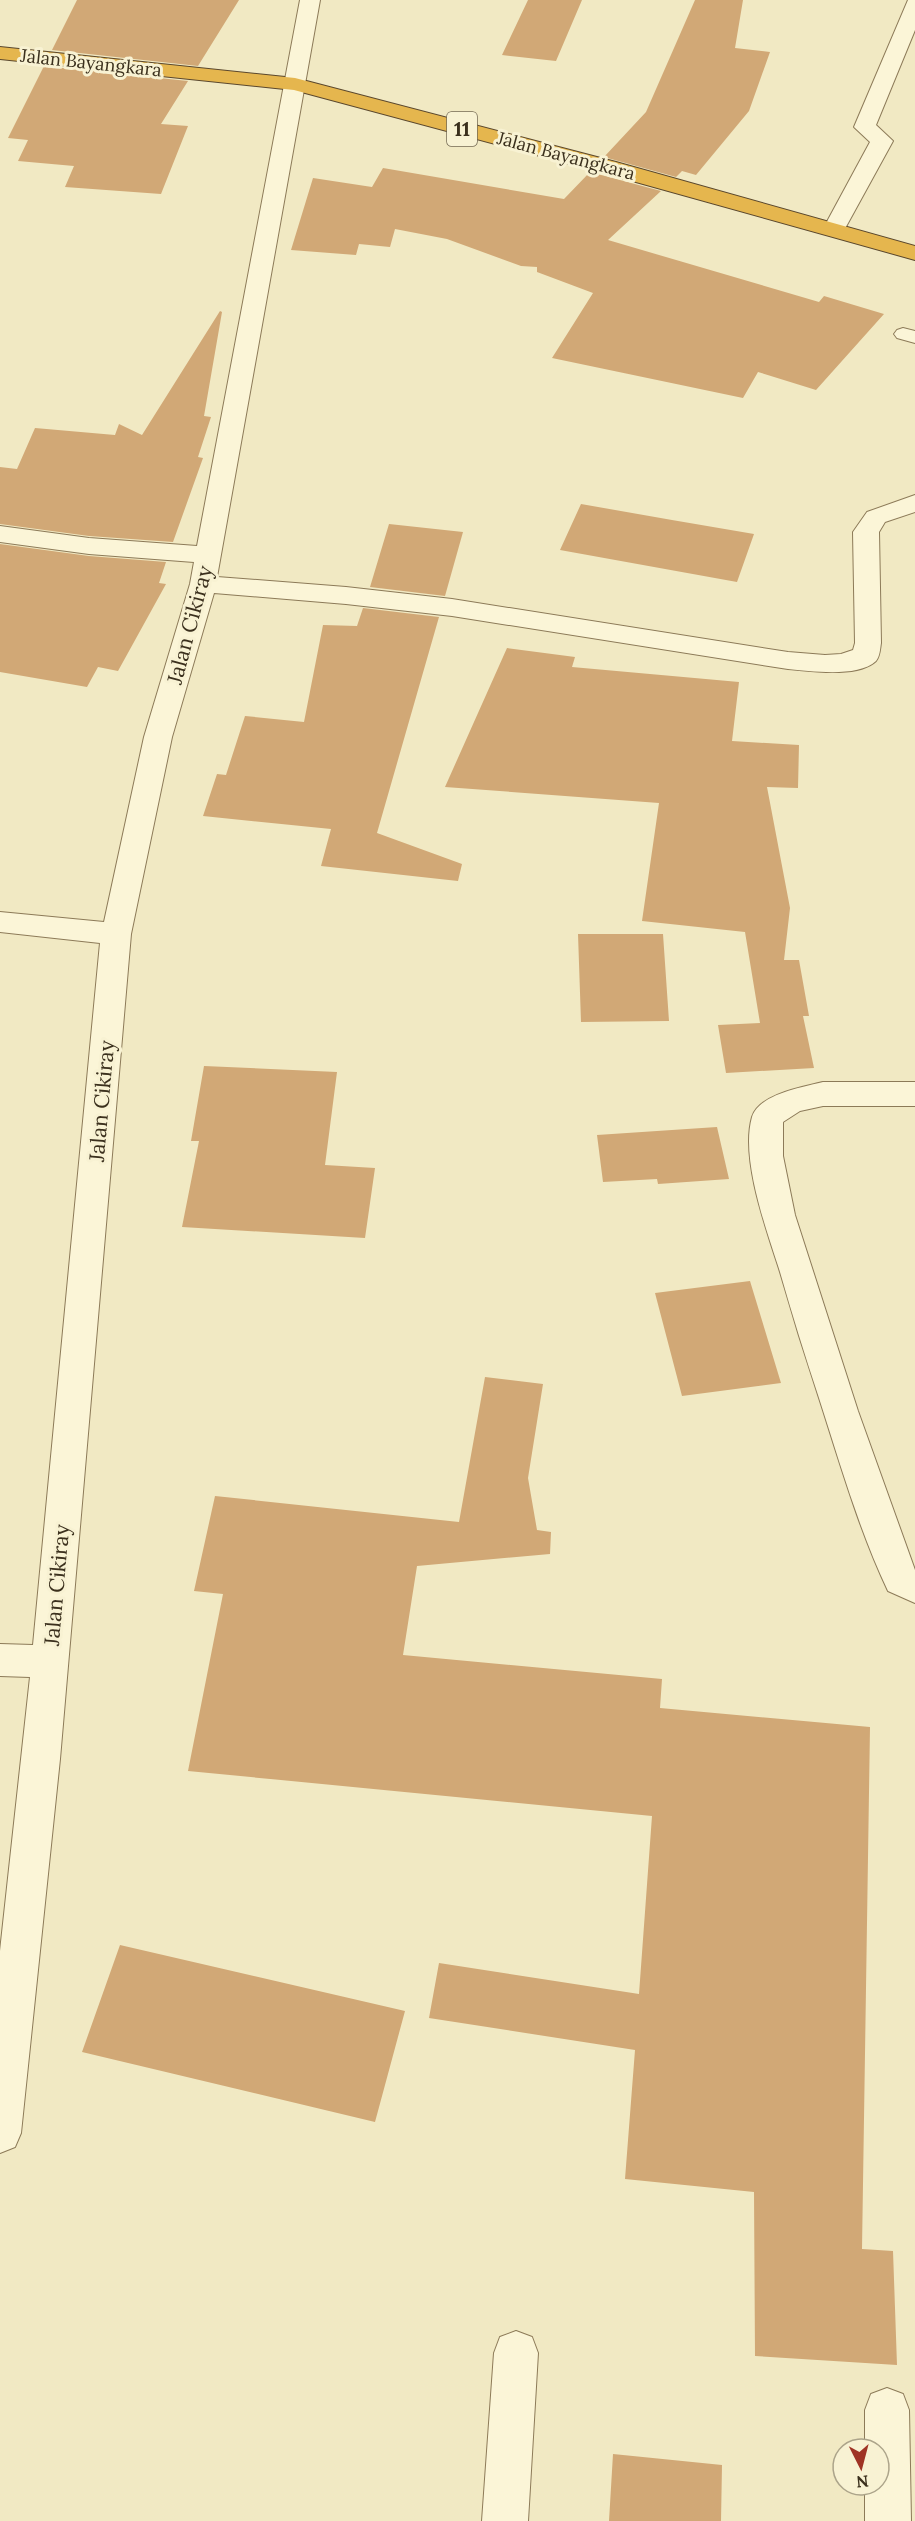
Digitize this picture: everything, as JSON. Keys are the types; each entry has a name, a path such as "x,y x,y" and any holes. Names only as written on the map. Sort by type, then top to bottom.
{"highway":[{"name":"Jalan Bayangkara","path":"0,53 295,84 834,229 915,253"}],"street":[{"name":"Jalan Cikiray","path":"0,2133 50,1661 116,934 158,737 206,569 310,0"},
{"path":"834,229 882,141 865,127 915,4"},
{"path":"0,534 89,546 344,594 489,612 675,645 813,662 849,663 859,661 866,655 868,643 866,532 876,517 915,503"},
{"path":"0,922 116,934"},
{"path":"915,1094 823,1094 790,1101 768,1116 764,1139 773,1196 820,1355 888,1550 901,1580 915,1588"},
{"path":"0,1660 50,1661"},
{"path":"505,2521 516,2353"},
{"path":"887,2410 888,2521"}],"building":[{"path":"77,0 239,0 198,66 52,50"},
{"path":"528,0 582,0 556,61 502,55"},
{"path":"695,0 743,0 735,48 770,52 749,111 696,175 682,171 676,177 604,157 646,112"},
{"path":"44,66 188,81 161,124 188,126 161,194 65,187 74,166 18,161 28,140 8,138"},
{"path":"383,168 564,199 590,172 661,191 608,240 819,302 824,296 884,314 816,390 758,372 743,398 552,358 593,293 537,272 537,267 521,266 447,239 395,229 390,247 359,244 356,255 291,250 313,178 372,187"},
{"path":"220,311 222,312 204,416 211,417 198,457 203,458 173,542 89,536 0,524 0,467 17,469 35,428 115,435 119,424 142,435"},
{"path":"581,504 754,534 737,582 560,550"},
{"path":"389,524 463,532 445,596 370,587"},
{"path":"0,544 89,556 166,562 159,583 166,584 118,671 98,667 87,687 0,672"},
{"path":"363,608 439,617 377,833 462,864 458,881 321,866 331,829 203,816 217,774 226,775 245,716 304,722 323,625 357,626"},
{"path":"507,648 575,657 572,667 739,682 732,741 799,745 798,788 767,787 790,908 784,960 799,960 809,1016 803,1016 814,1068 726,1073 718,1025 760,1023 745,932 642,921 659,803 445,787"},
{"path":"578,934 663,934 669,1021 581,1022"},
{"path":"204,1066 337,1072 325,1165 375,1168 365,1238 182,1227 199,1141 191,1141"},
{"path":"717,1127 729,1179 658,1184 657,1179 603,1182 597,1135"},
{"path":"750,1281 781,1383 682,1396 655,1293"},
{"path":"485,1377 543,1384 528,1478 537,1530 551,1532 550,1554 417,1566 403,1655 662,1679 660,1708 870,1727 862,2249 893,2251 897,2365 755,2356 754,2192 625,2179 635,2050 429,2018 439,1963 639,1994 652,1816 188,1771 223,1594 194,1591 215,1496 459,1522"},
{"path":"120,1945 405,2011 375,2122 82,2052"},
{"path":"613,2454 722,2465 721,2521 609,2521"}]}
